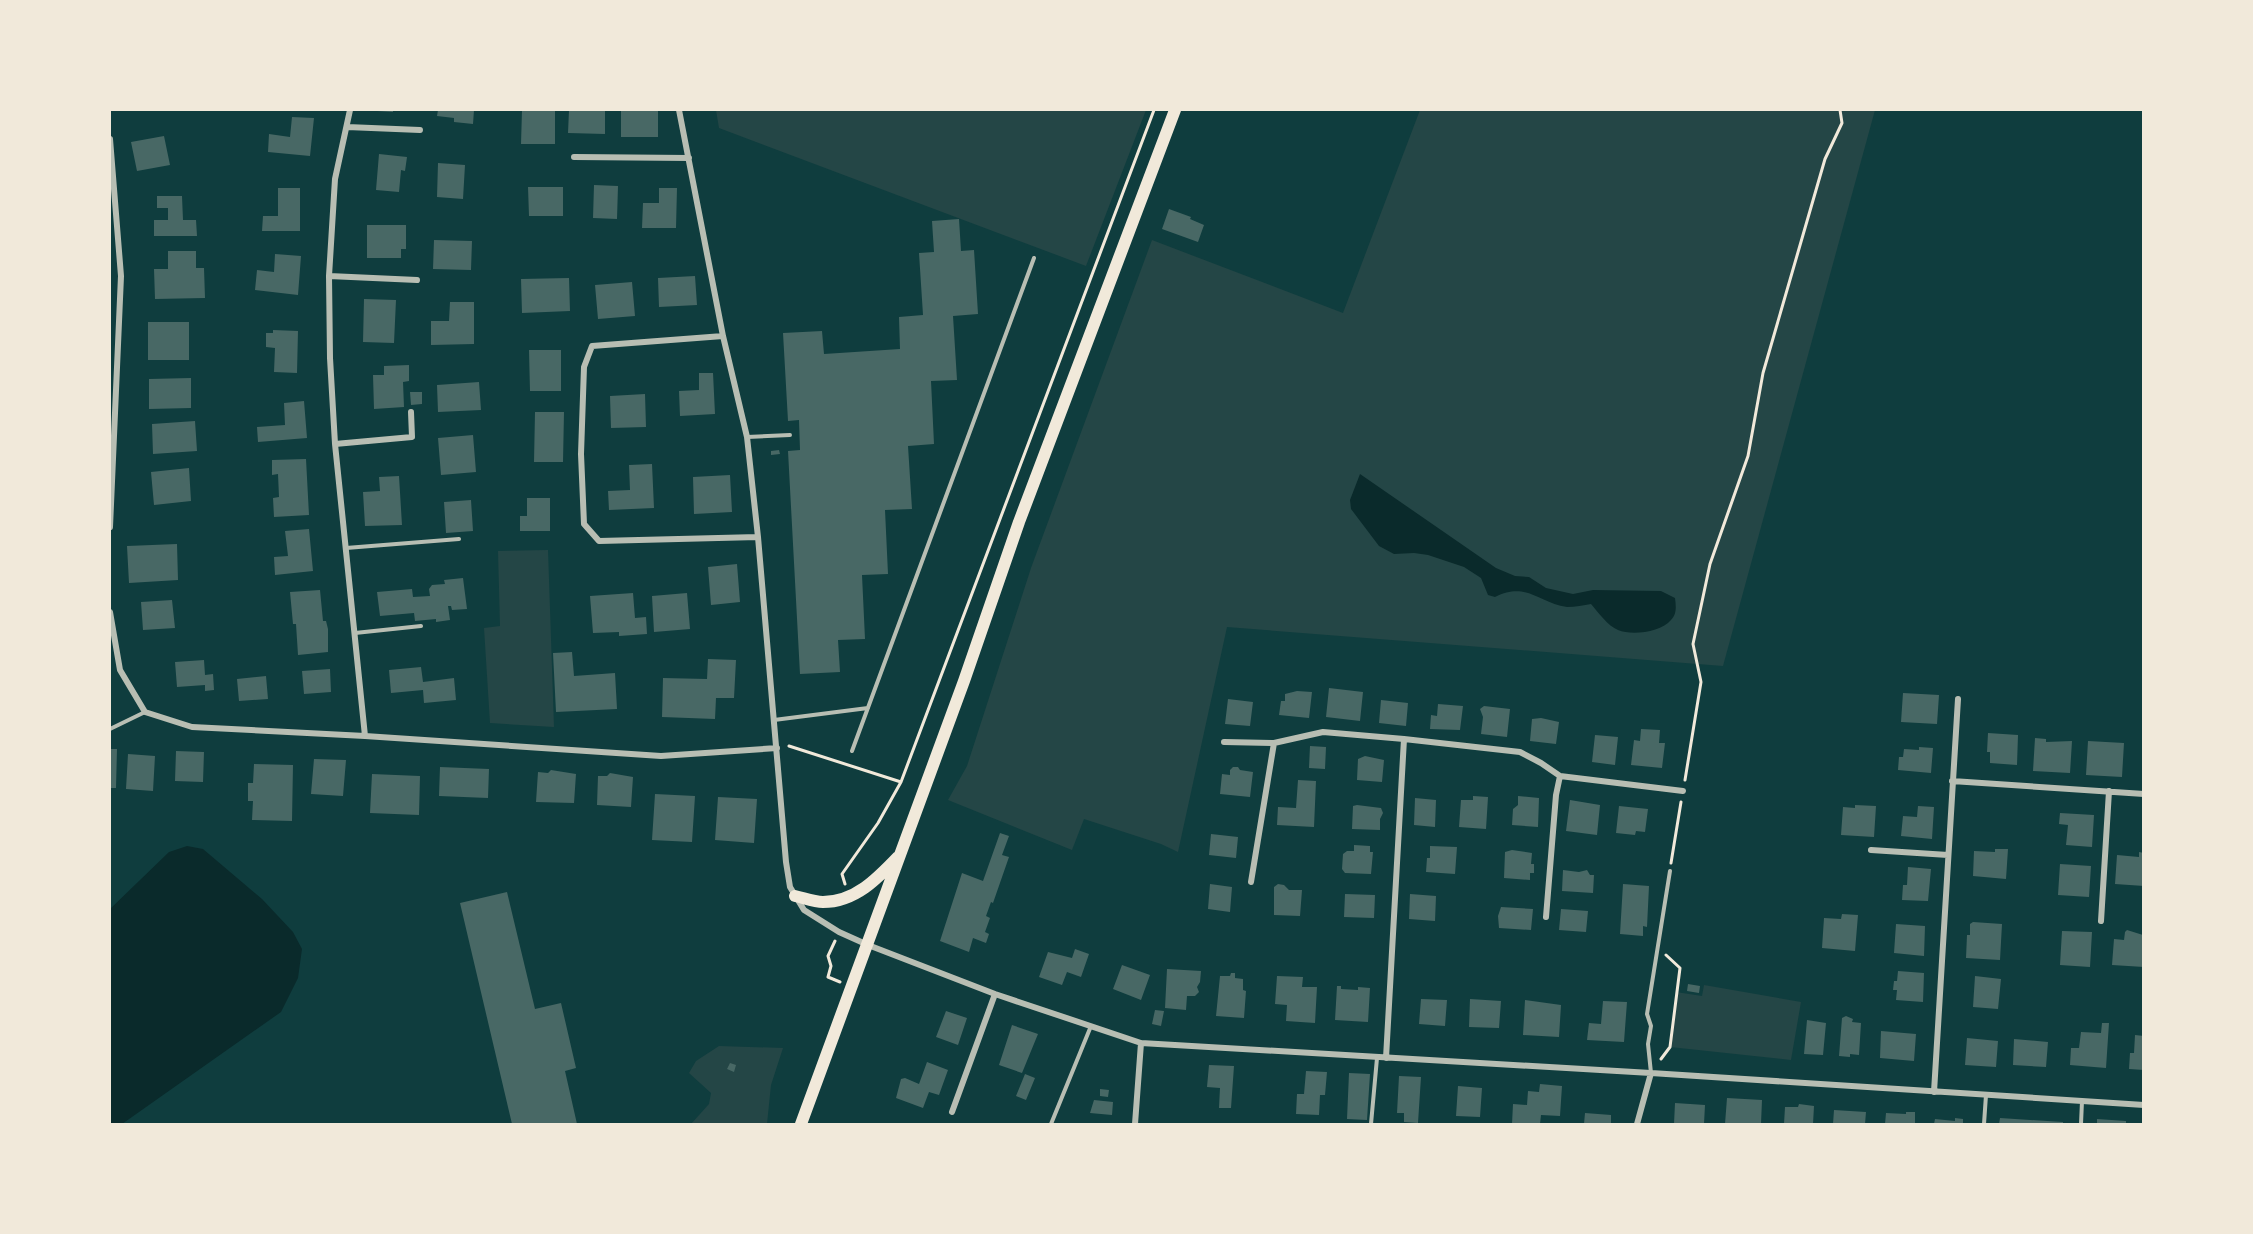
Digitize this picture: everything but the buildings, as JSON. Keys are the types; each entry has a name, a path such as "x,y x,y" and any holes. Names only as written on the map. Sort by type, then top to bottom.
{"main road":[{"path":"801,1125 964,681 1019,522 1175,110"},
{"path":"795,896 823,902 848,898 877,879 901,854"}],"street":[{"path":"350,110 335,179 329,276 330,358 335,444 365,736"},
{"path":"679,110 723,336 747,437 758,537 786,862 790,886 804,910 839,932 868,945 995,994 1141,1043 1651,1072 2144,1105"},
{"path":"347,127 420,130"},
{"path":"110,138 120,276 110,527"},
{"path":"574,158 690,158"},
{"path":"329,276 417,280"},
{"path":"723,336 592,346 584,367 581,454 584,524 599,541 758,537"},
{"path":"335,444 412,437 411,412"},
{"path":"110,612 120,670 145,712 192,727 661,756 777,748"},
{"path":"1934,1092 1958,699"},
{"path":"1224,742 1274,743 1323,732 1404,739 1520,752 1560,776 1683,791"},
{"path":"1386,1058 1394,941 1392,916 1404,739"},
{"path":"1251,882 1274,743"},
{"path":"1546,917 1556,795 1560,776"},
{"path":"1952,781 2144,794"},
{"path":"2101,921 2109,791"},
{"path":"1871,850 1948,855"},
{"path":"952,1112 995,994"},
{"path":"1135,1125 1141,1043"},
{"path":"1637,1125 1651,1072"}],"lane":[{"path":"852,751 1034,258"},
{"path":"747,437 790,435"},
{"path":"346,548 459,538"},
{"path":"354,633 421,626"},
{"path":"774,720 868,708"},
{"path":"110,729 145,712"},
{"path":"1651,1072 1648,1044 1651,1026 1647,1014 1670,871"},
{"path":"1051,1125 1091,1026"},
{"path":"1371,1125 1377,1058"},
{"path":"1984,1125 1986,1095"},
{"path":"2080,1125 2082,1101"}],"path":[{"path":"848,898 842,874 878,823 901,782 1154,110"},
{"path":"1670,871 1701,682 1693,644 1710,564 1748,456 1763,373 1825,159 1842,123 1840,110"},
{"path":"777,748 792,746 901,782"},
{"path":"839,932 828,956 831,966 828,977 853,987"},
{"path":"1651,1072 1670,1047 1680,968 1657,946"}],"shaded area":[{"path":"716,110 1146,110 1086,266 719,128"},
{"path":"1420,110 1875,110 1723,666 1227,627 1178,852 1161,844 1084,819 1072,850 948,800 967,766 1031,568 1152,240 1343,313"},
{"path":"1360,474 1496,568 1515,576 1529,577 1546,588 1573,594 1593,590 1661,591 1675,598 1674,615 1666,624 1654,630 1638,633 1624,632 1611,625 1591,604 1567,607 1532,594 1516,591 1495,597 1488,595 1481,578 1464,567 1428,555 1394,554 1379,546 1351,509 1350,500"},
{"path":"548,550 554,727 490,723 484,628 500,626 498,551"},
{"path":"187,846 203,849 262,899 293,932 302,949 298,978 281,1012 122,1124 110,1124 110,909 169,852"},
{"path":"1704,985 1801,1002 1791,1060 1670,1047 1676,992 1702,996"},
{"path":"719,1046 783,1048 771,1085 767,1124 691,1124 709,1104 711,1093 689,1073 696,1061"}]}
